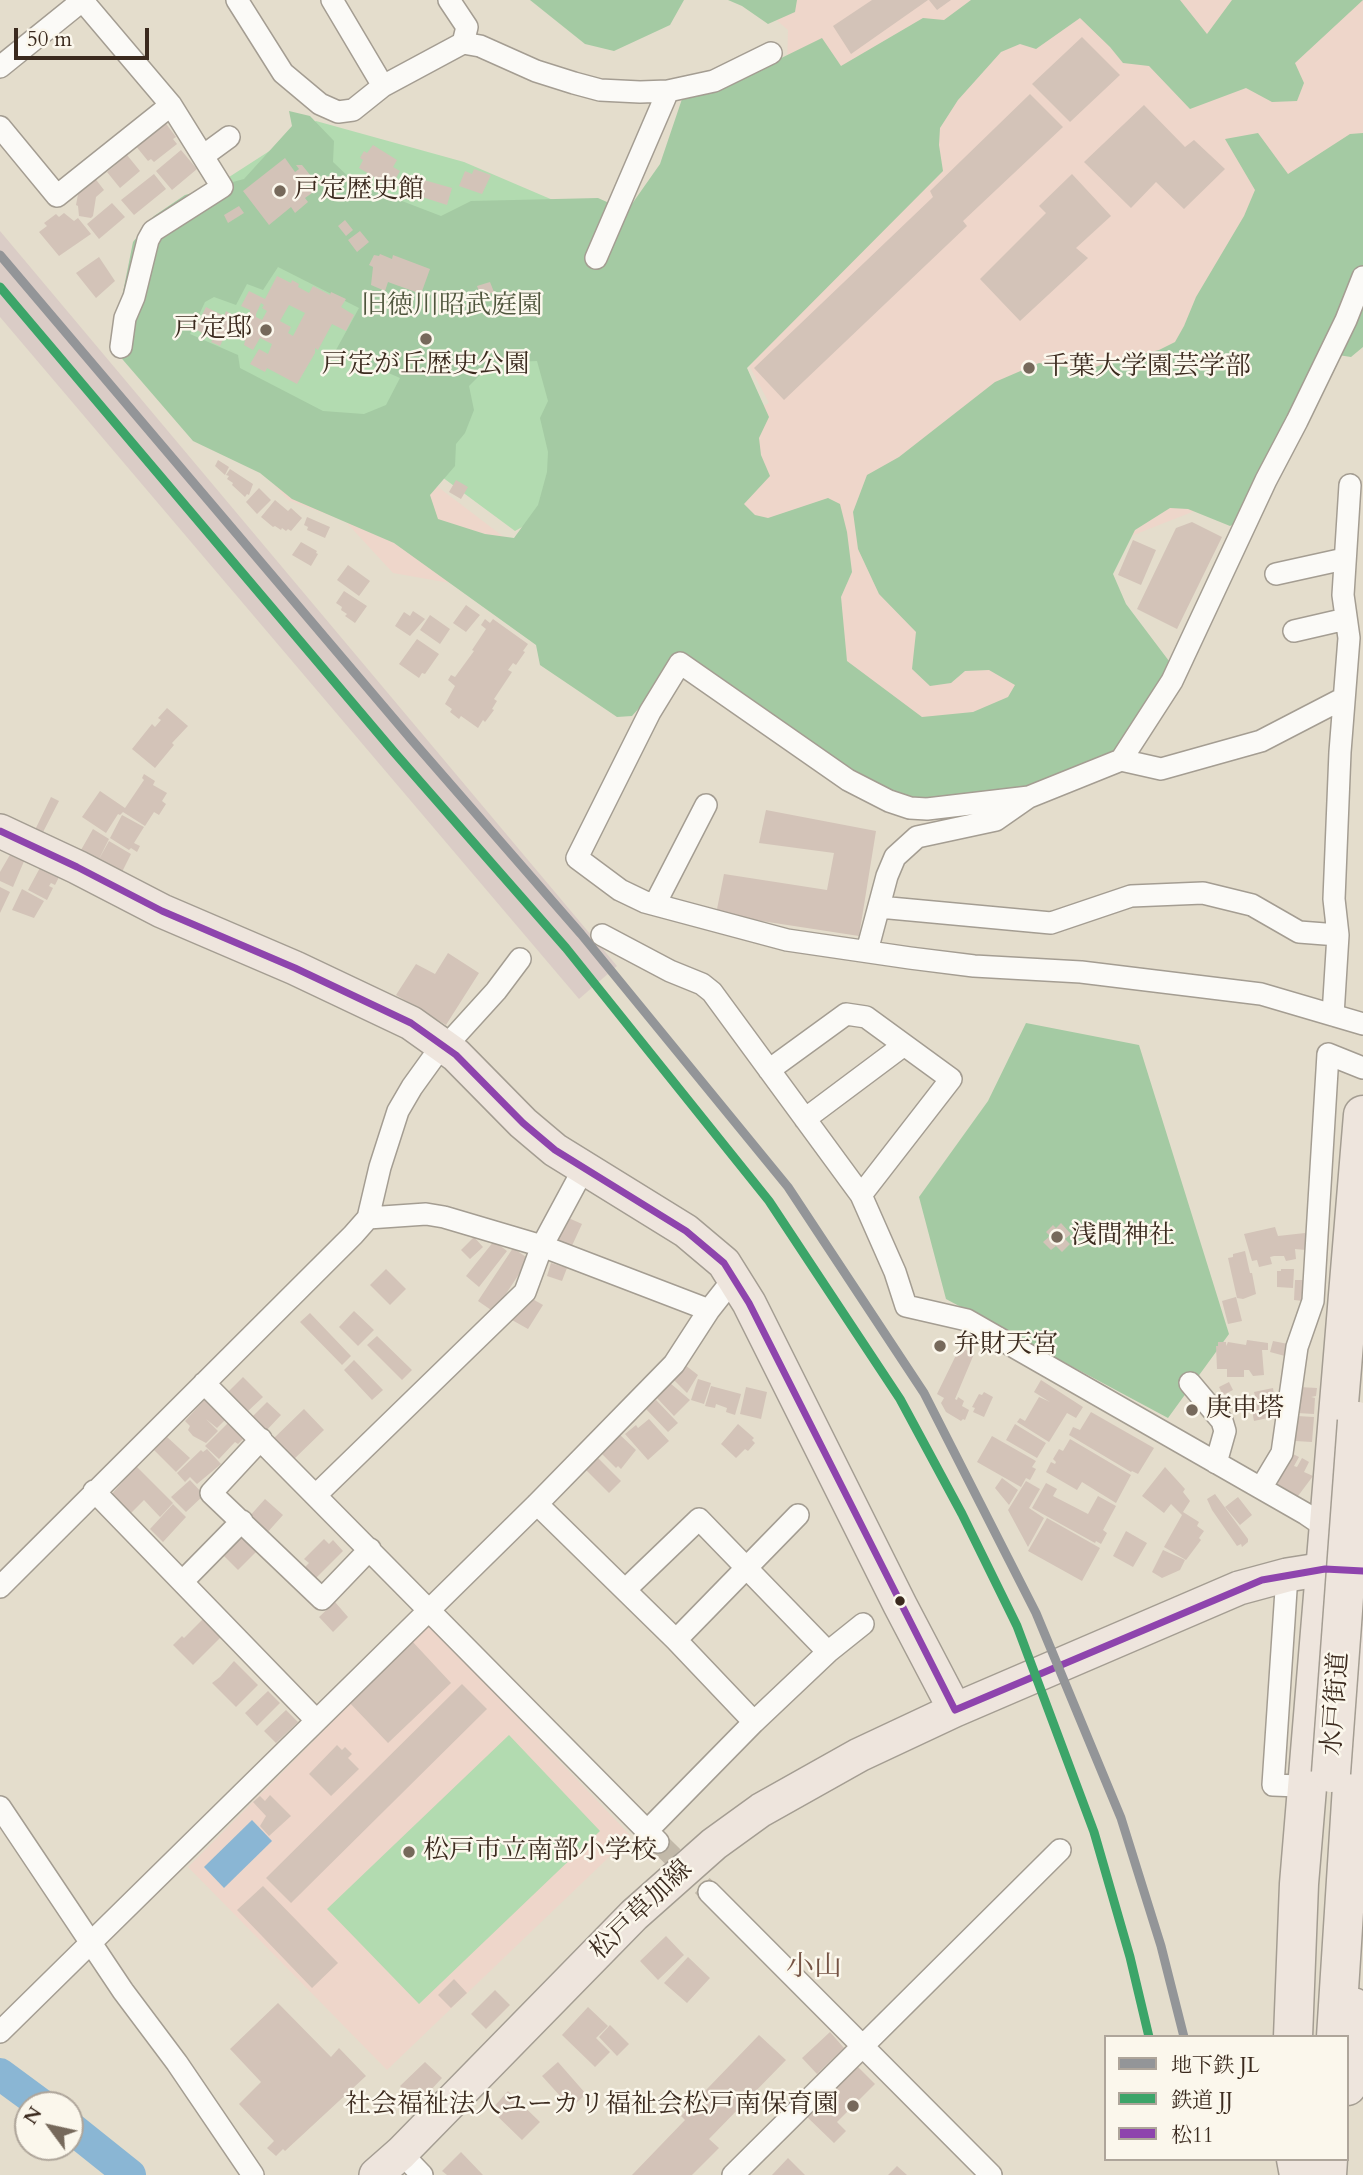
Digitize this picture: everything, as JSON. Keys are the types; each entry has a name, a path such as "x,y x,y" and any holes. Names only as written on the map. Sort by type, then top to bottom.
{"highway":[{"path":"1293,2035 1299,1884 1363,1115"},
{"name":"水戸街道","path":"1314,2035 1328,1778 1363,1330"},
{"name":"水戸街道","path":"1336,2035 1328,1778 1363,1614"},
{"path":"1349,2058 1363,1861"}],"main road":[{"path":"0,831 162,911 295,968 411,1023 444,1045 538,1137 686,1231 724,1263 735,1277 955,1710"},
{"name":"松戸草加線","path":"376,2175 412,2164 634,1915 713,1844 803,1784 955,1710 1239,1588 1287,1575 1325,1569 1363,1571"}],"street":[{"path":"0,67 83,0 171,105 222,187 153,231 148,240 134,297 125,318 121,348"},
{"path":"237,0 283,73 320,104 338,112 353,110 383,86 463,43 480,47 536,71 600,90 668,91 714,81 771,53"},
{"path":"332,0 383,86"},
{"path":"449,0 467,27 463,43"},
{"path":"596,258 668,91"},
{"path":"0,127 57,196 171,105"},
{"path":"203,156 229,137"},
{"path":"1121,760 1172,681 1266,480 1346,320 1363,277"},
{"path":"1333,1014 1338,935 1334,899 1349,638 1344,559 1350,485"},
{"path":"1276,574 1344,559"},
{"path":"1294,631 1346,619"},
{"path":"1344,698 1261,741 1161,769 1121,760 1028,797 983,804 910,808 889,801 848,780 680,663 650,712 577,858 620,890 645,902 787,940 974,966 1081,972 1261,994 1363,1024"},
{"path":"867,951 887,876 895,857 917,837 996,820 1028,797"},
{"path":"655,904 706,805"},
{"path":"879,907 1051,923 1131,896 1203,893 1252,905 1299,932 1338,935"},
{"path":"602,935 657,969 702,984 712,992 861,1195 908,1306"},
{"path":"0,1587 368,1218 380,1167 398,1111 412,1087 444,1045 496,992 520,960"},
{"path":"769,1070 846,1014 866,1017 951,1079 861,1195"},
{"path":"805,1119 904,1045"},
{"path":"1261,1488 1282,1453 1297,1348 1313,1301 1328,1055 1363,1068"},
{"path":"316,1495 525,1292 542,1246 584,1168"},
{"path":"368,1218 426,1214 444,1217 542,1246 709,1310"},
{"path":"0,2032 537,1503 674,1364 709,1310 735,1277"},
{"path":"886,1303 967,1320 1261,1488 1329,1529 1363,1556"},
{"path":"1191,1382 1222,1421 1225,1431 1216,1463"},
{"path":"204,1383 653,1836 754,1722 828,1652 863,1624"},
{"path":"261,1439 211,1493 322,1599 370,1549"},
{"path":"94,1491 316,1720"},
{"path":"537,1503 676,1640 754,1722"},
{"path":"676,1640 798,1515"},
{"path":"625,1590 699,1519 828,1652"},
{"path":"183,1581 242,1521"},
{"path":"1287,1575 1273,1785 1328,1778"},
{"path":"0,1807 253,2175"},
{"path":"733,2175 1060,1850"},
{"path":"709,1892 991,2175"}],"shaded area":[{"name":"千葉大学園芸学部","path":"753,0 1363,0 1363,256 1210,505 1131,536 993,793 674,655 642,709 569,662 461,585 393,573 345,521 288,500 263,472 375,439 513,544 769,403 716,303 786,99 788,30"},
{"path":"0,231 617,966 579,999 0,317"},
{"name":"松戸市立南部小学校","path":"429,1625 631,1836 387,2070 188,1867"}],"green space":[{"path":"530,0 684,0 670,25 614,51 585,44"},
{"path":"728,0 797,0 795,12 768,24"},
{"name":"千葉大学園芸学部","path":"971,0 1180,0 1207,34 1232,0 1363,0 1295,63 1304,83 1297,101 1272,102 1246,88 1190,109 1149,66 1123,63 1080,18 1036,49 1020,44 1001,52 958,100 940,128 939,145 943,171 747,368 769,417 759,438 761,455 770,476 744,504 755,515 768,518 828,498 840,504 852,572 841,597 847,661 922,717 973,712 1008,697 1015,685 989,670 965,671 951,683 930,686 912,669 916,632 879,594 858,549 853,512 867,475 899,457 995,382 1039,363 1086,370 1159,350 1175,342 1196,297 1244,216 1255,190 1225,139 1258,133 1288,174 1350,134 1363,133 1363,347 1351,357 1325,353 1240,521 1230,526 1188,509 1170,508 1135,530 1113,574 1126,604 1172,665 1112,758 1000,799 894,807 704,689 683,679 667,677 632,716 617,717 540,665 536,645 394,543 292,499 260,473 193,441 117,353 114,337 133,242 154,216 185,195 244,179 292,126 289,111 310,116 334,141 333,162 355,183 441,216 471,201 598,198 627,211 660,164 682,99 710,93 822,38 841,66 923,18 944,20","holes":["278,267 359,308 336,350 400,378 386,405 364,414 323,411 240,368 238,355 190,334 205,302 214,297 236,305 247,284 263,290","537,361 548,401 540,418 548,452 547,472 538,505 514,538 485,534 438,519 430,495 455,466 456,444 465,433 474,410 469,386 492,363"]},
{"name":"戸定が丘歴史公園","path":"316,121 464,162 602,221 753,399 515,531 373,426 251,465 131,320 226,179"},
{"path":"1026,1023 1139,1045 1229,1334 1168,1418 946,1299 919,1197 988,1101"},
{"path":"509,1735 600,1831 419,2004 327,1909"}],"water":[{"path":"252,1820 272,1841 224,1888 204,1867"}],"building":[{"path":"872,0 928,0 851,54 833,26"},
{"path":"929,0 951,0 937,10"},
{"path":"1082,37 1120,75 1070,122 1032,84"},
{"path":"1030,94 1063,127 963,221 967,226 784,400 754,368 933,197 930,191"},
{"path":"1144,105 1185,147 1194,140 1225,169 1184,209 1156,182 1131,208 1084,162"},
{"path":"164,121 176,137 173,139 177,144 154,162 151,159 148,161 135,145"},
{"path":"373,145 397,160 393,167 400,171 391,187 359,168 364,151 367,153"},
{"path":"181,150 197,169 172,190 156,171"},
{"path":"127,155 140,171 120,188 107,172"},
{"path":"285,158 295,172 299,169 296,165 302,165 311,176 304,182 312,193 305,198 308,202 295,213 291,207 269,225 243,191"},
{"path":"474,169 491,175 482,194 459,186 465,171 472,174"},
{"path":"154,174 166,189 134,215 121,200"},
{"path":"1072,174 1111,216 1076,248 1088,258 1020,321 980,279 1046,213 1039,206"},
{"path":"94,177 104,190 96,197 93,216 79,216 76,205 79,189"},
{"path":"424,180 452,188 447,205 419,196"},
{"path":"112,203 125,217 99,239 87,224"},
{"path":"239,206 244,213 228,223 224,215"},
{"path":"64,213 74,221 78,218 91,234 59,256 39,232 47,226 44,223 56,214 59,217"},
{"path":"345,220 353,230 346,236 338,226"},
{"path":"360,231 369,242 357,252 348,240"},
{"path":"380,254 392,259 393,255 430,269 421,294 388,282 385,291 371,285 373,267 369,265 374,255"},
{"path":"99,257 115,281 96,298 76,273"},
{"name":"戸定邸","path":"277,276 291,283 292,280 309,293 313,286 330,295 331,292 346,299 341,307 354,315 346,331 332,324 318,350 315,348 315,353 297,384 267,368 265,372 250,364 259,349 268,354 272,344 260,338 253,350 244,345 245,341 240,335 244,327 231,323 220,346 195,329 206,307 224,316 226,311 244,321 250,310 241,306 249,291 265,299","holes":["261,303 264,305 262,308 267,311 262,320 256,317","289,305 305,313 293,336 288,333 291,327 280,321"]},
{"path":"490,282 494,292 481,297 477,286"},
{"path":"218,460 229,467 225,475 215,466"},
{"path":"230,469 253,484 249,495 245,497 227,479 229,476 226,475"},
{"path":"456,480 468,487 461,499 449,492"},
{"path":"259,488 271,500 257,514 246,502"},
{"path":"275,500 288,511 291,508 302,518 291,531 273,527 261,517"},
{"path":"307,517 330,527 325,538 307,530 308,527 304,525"},
{"path":"1192,522 1222,537 1177,629 1137,609 1176,528"},
{"path":"1133,540 1156,550 1141,585 1118,575"},
{"path":"301,542 317,551 311,566 292,555"},
{"path":"348,565 370,581 359,596 337,580"},
{"path":"344,591 367,606 355,623 345,616 347,614 336,603"},
{"path":"466,605 480,615 466,632 453,623"},
{"path":"413,611 425,619 410,636 395,626 404,612 410,616"},
{"path":"430,615 450,629 440,644 420,630"},
{"path":"485,619 490,623 493,619 528,644 516,665 513,663 508,670 512,672 494,699 497,701 492,709 494,710 478,728 461,716 459,719 445,704 455,686 448,680 451,675 455,677 474,651 472,650 486,629 481,625"},
{"path":"417,639 439,654 419,678 399,664"},
{"path":"167,708 188,726 155,768 132,749 152,724 155,727 161,720 158,718"},
{"path":"144,774 155,781 153,785 167,793 162,801 166,804 159,815 154,812 145,826 123,812 118,814 106,833 82,817 100,791 125,808 144,780"},
{"path":"51,797 59,801 41,836 34,832"},
{"path":"766,810 876,831 859,936 716,914 724,874 827,890 834,853 759,843"},
{"path":"122,815 144,827 134,843 140,846 137,852 110,838"},
{"path":"93,829 109,839 98,861 109,841 131,854 119,878 77,857"},
{"path":"11,853 25,859 13,887 0,881 0,872"},
{"path":"42,864 61,873 55,885 51,883 49,886 53,888 47,900 28,890"},
{"path":"0,887 10,892 0,913"},
{"path":"22,889 44,901 34,918 12,910"},
{"path":"448,953 479,973 446,1025 396,995 416,964 435,974"},
{"path":"564,1216 582,1224 570,1250 553,1242"},
{"path":"1061,1223 1071,1234 1065,1239 1070,1244 1062,1252 1056,1246 1051,1250 1043,1242 1050,1236 1046,1232 1053,1225 1056,1228"},
{"path":"1275,1227 1278,1236 1305,1233 1306,1250 1295,1249 1296,1259 1286,1261 1284,1256 1270,1257 1272,1264 1259,1267 1257,1260 1252,1261 1244,1234"},
{"path":"474,1237 483,1247 470,1259 461,1250"},
{"path":"494,1241 507,1251 479,1287 466,1276"},
{"path":"513,1248 529,1259 494,1312 478,1301"},
{"path":"1245,1251 1256,1294 1243,1299 1237,1298 1228,1258"},
{"path":"551,1263 567,1268 562,1281 547,1276"},
{"path":"386,1269 406,1289 390,1305 370,1285"},
{"path":"1294,1269 1293,1288 1277,1287 1277,1271"},
{"path":"1295,1280 1305,1280 1303,1301 1294,1300"},
{"path":"529,1297 543,1305 528,1329 512,1320"},
{"path":"1236,1297 1242,1321 1228,1324 1222,1301"},
{"path":"354,1311 374,1330 358,1346 339,1327"},
{"path":"310,1313 351,1356 342,1365 300,1322"},
{"path":"377,1336 412,1370 402,1380 367,1345"},
{"path":"938,1338 946,1342 941,1353 933,1349"},
{"path":"1247,1340 1268,1343 1268,1350 1262,1350 1264,1375 1253,1376 1249,1370 1244,1370 1244,1377 1227,1377 1227,1369 1217,1369 1218,1342 1226,1342 1226,1346 1228,1342 1246,1345"},
{"path":"1273,1341 1288,1344 1285,1356 1270,1352"},
{"path":"960,1347 974,1354 955,1399 958,1397 964,1401 962,1406 969,1410 965,1420 961,1421 946,1412 941,1403 944,1398 937,1394"},
{"path":"354,1360 383,1390 372,1400 344,1370"},
{"path":"685,1365 698,1375 687,1393 673,1379"},
{"path":"243,1377 263,1397 247,1412 228,1392"},
{"path":"698,1379 711,1383 704,1404 691,1400"},
{"path":"1041,1380 1083,1407 1076,1418 1067,1413 1049,1442 1017,1422 1020,1418 1025,1421 1039,1397 1050,1402 1034,1392"},
{"path":"1229,1382 1233,1390 1223,1395 1219,1387"},
{"path":"670,1383 690,1400 674,1416 656,1397"},
{"path":"711,1386 741,1394 735,1415 716,1404 715,1408 705,1406"},
{"path":"746,1387 767,1392 761,1419 740,1414"},
{"path":"1299,1387 1317,1388 1316,1396 1311,1397 1315,1398 1314,1414 1297,1413"},
{"path":"1273,1388 1277,1416 1254,1421 1250,1400 1256,1399 1254,1392"},
{"path":"984,1392 993,1397 984,1417 973,1412 975,1408 972,1407 979,1394"},
{"path":"205,1399 225,1420 217,1428 206,1419 218,1431 206,1443 193,1436 185,1421"},
{"path":"656,1400 678,1423 668,1432 646,1409"},
{"path":"267,1402 281,1415 265,1432 251,1418"},
{"path":"304,1409 324,1430 293,1460 273,1439"},
{"path":"1091,1412 1154,1448 1138,1474 1069,1435 1073,1427 1080,1430"},
{"path":"1297,1416 1314,1417 1312,1442 1295,1441"},
{"path":"649,1419 669,1441 648,1460 625,1434"},
{"path":"228,1423 244,1438 238,1444 235,1442 219,1459 205,1446"},
{"path":"738,1424 754,1438 752,1440 755,1443 736,1458 721,1444"},
{"path":"1015,1424 1046,1443 1037,1458 1006,1440"},
{"path":"619,1434 636,1450 621,1469 618,1466 616,1468 600,1452"},
{"path":"992,1436 1036,1461 1032,1467 1036,1469 1030,1480 1026,1478 1021,1487 977,1462"},
{"path":"167,1437 190,1458 176,1472 154,1450"},
{"path":"1070,1439 1131,1475 1116,1503 1082,1482 1077,1490 1046,1472 1051,1462 1055,1464 1053,1459 1059,1449 1063,1451"},
{"path":"207,1449 221,1464 197,1484 190,1477 185,1482 177,1473 201,1450 203,1452"},
{"path":"1291,1453 1299,1457 1294,1466 1297,1467 1302,1458 1309,1462 1304,1472 1313,1476 1298,1496 1288,1496 1272,1487"},
{"path":"597,1457 621,1481 609,1493 585,1469"},
{"path":"136,1466 173,1503 160,1517 144,1500 130,1514 111,1495"},
{"path":"1165,1467 1185,1489 1183,1492 1190,1501 1183,1512 1199,1522 1197,1526 1204,1531 1199,1538 1201,1540 1186,1560 1164,1547 1182,1515 1171,1504 1164,1513 1142,1496"},
{"path":"1002,1478 1018,1490 1009,1505 995,1488"},
{"path":"190,1480 204,1495 186,1512 171,1497"},
{"path":"1026,1481 1040,1489 1029,1508 1044,1518 1028,1547 1008,1510"},
{"path":"1046,1483 1057,1489 1053,1496 1088,1514 1098,1496 1116,1506 1103,1530 1107,1533 1101,1544 1032,1508"},
{"path":"1215,1494 1248,1539 1242,1547 1241,1544 1237,1546 1212,1510 1207,1499"},
{"path":"1238,1497 1252,1515 1240,1525 1225,1507"},
{"path":"265,1499 283,1515 266,1534 248,1518"},
{"path":"173,1504 186,1517 163,1542 150,1529"},
{"path":"1047,1518 1100,1548 1082,1581 1028,1551"},
{"path":"1126,1531 1147,1543 1133,1567 1113,1556"},
{"path":"241,1534 257,1551 238,1570 221,1553"},
{"path":"324,1539 329,1544 333,1540 343,1551 314,1580 303,1569 309,1563 304,1559"},
{"path":"1163,1550 1185,1560 1180,1570 1162,1578 1152,1572"},
{"path":"335,1602 348,1617 333,1632 319,1617"},
{"path":"203,1619 221,1637 193,1665 173,1645"},
{"path":"411,1640 451,1683 388,1743 348,1701"},
{"path":"234,1661 258,1685 236,1707 212,1683"},
{"path":"462,1684 487,1709 291,1903 266,1878"},
{"path":"268,1691 280,1703 257,1726 245,1713"},
{"path":"286,1710 298,1722 276,1743 264,1731"},
{"path":"337,1745 342,1750 345,1747 352,1754 348,1758 359,1769 331,1796 309,1774"},
{"path":"270,1795 291,1816 269,1836 260,1826 266,1816 253,1802 260,1796 265,1801"},
{"path":"263,1886 338,1963 312,1988 237,1910"},
{"path":"666,1936 684,1955 658,1980 640,1961"},
{"path":"688,1957 710,1978 687,2003 664,1983"},
{"path":"454,1979 467,1993 451,2008 438,1995"},
{"path":"495,1990 510,2005 486,2029 471,2014"},
{"path":"278,2003 331,2057 339,2048 366,2076 285,2151 283,2149 276,2156 267,2148 274,2141 239,2104 261,2082 230,2049"},
{"path":"588,2007 608,2026 596,2038 610,2052 595,2067 562,2035"},
{"path":"610,2025 629,2044 617,2056 599,2037"},
{"path":"830,2032 844,2048 817,2074 802,2058"},
{"path":"759,2035 786,2060 709,2139 719,2148 692,2175 632,2175 685,2120 681,2116"},
{"path":"425,2062 442,2078 418,2104 400,2086"},
{"path":"558,2062 586,2094 571,2108 542,2076"},
{"path":"856,2065 875,2084 837,2122 846,2131 834,2143 806,2116"},
{"path":"508,2091 540,2122 522,2140 491,2110"},
{"path":"461,2152 483,2175 447,2175 442,2171"},
{"path":"788,2158 805,2175 772,2175"},
{"path":"897,2166 907,2175 888,2175"}],"waterway":[{"path":"0,2074 23,2091"},
{"path":"84,2138 130,2175"}],"tunnel":[{"path":"658,1842 709,1892"}],"metro line":[{"name":"JL","path":"0,255 411,739 581,934 788,1187 924,1393 1036,1613 1121,1818 1161,1946 1183,2035"}],"rail line":[{"name":"JJ","path":"0,287 394,752 566,948 769,1201 900,1399 962,1514 1017,1626 1094,1832 1130,1957 1149,2035"}],"transit line":[{"name":"松11","path":"0,831 162,911 295,968 411,1023 456,1055 523,1123 555,1150 686,1231 724,1263 749,1303 955,1710"},
{"name":"松11","path":"955,1710 1262,1580 1325,1569 1363,1571"}],"place":[{"name":"戸定歴史館","path":"280,191"},
{"name":"戸定邸","path":"266,330"},
{"name":"戸定が丘歴史公園","path":"426,339"},
{"name":"千葉大学園芸学部","path":"1029,368"},
{"name":"浅間神社","path":"1057,1237"},
{"name":"弁財天宮","path":"940,1346"},
{"name":"庚申塔","path":"1192,1410"},
{"name":"松戸市立南部小学校","path":"409,1852"},
{"name":"社会福祉法人ユーカリ福祉会松戸南保育園","path":"853,2106"}],"district":[{"name":"小山","path":"814,1969"}],"park label":[{"name":"旧徳川昭武庭園","path":"452,307"}]}
